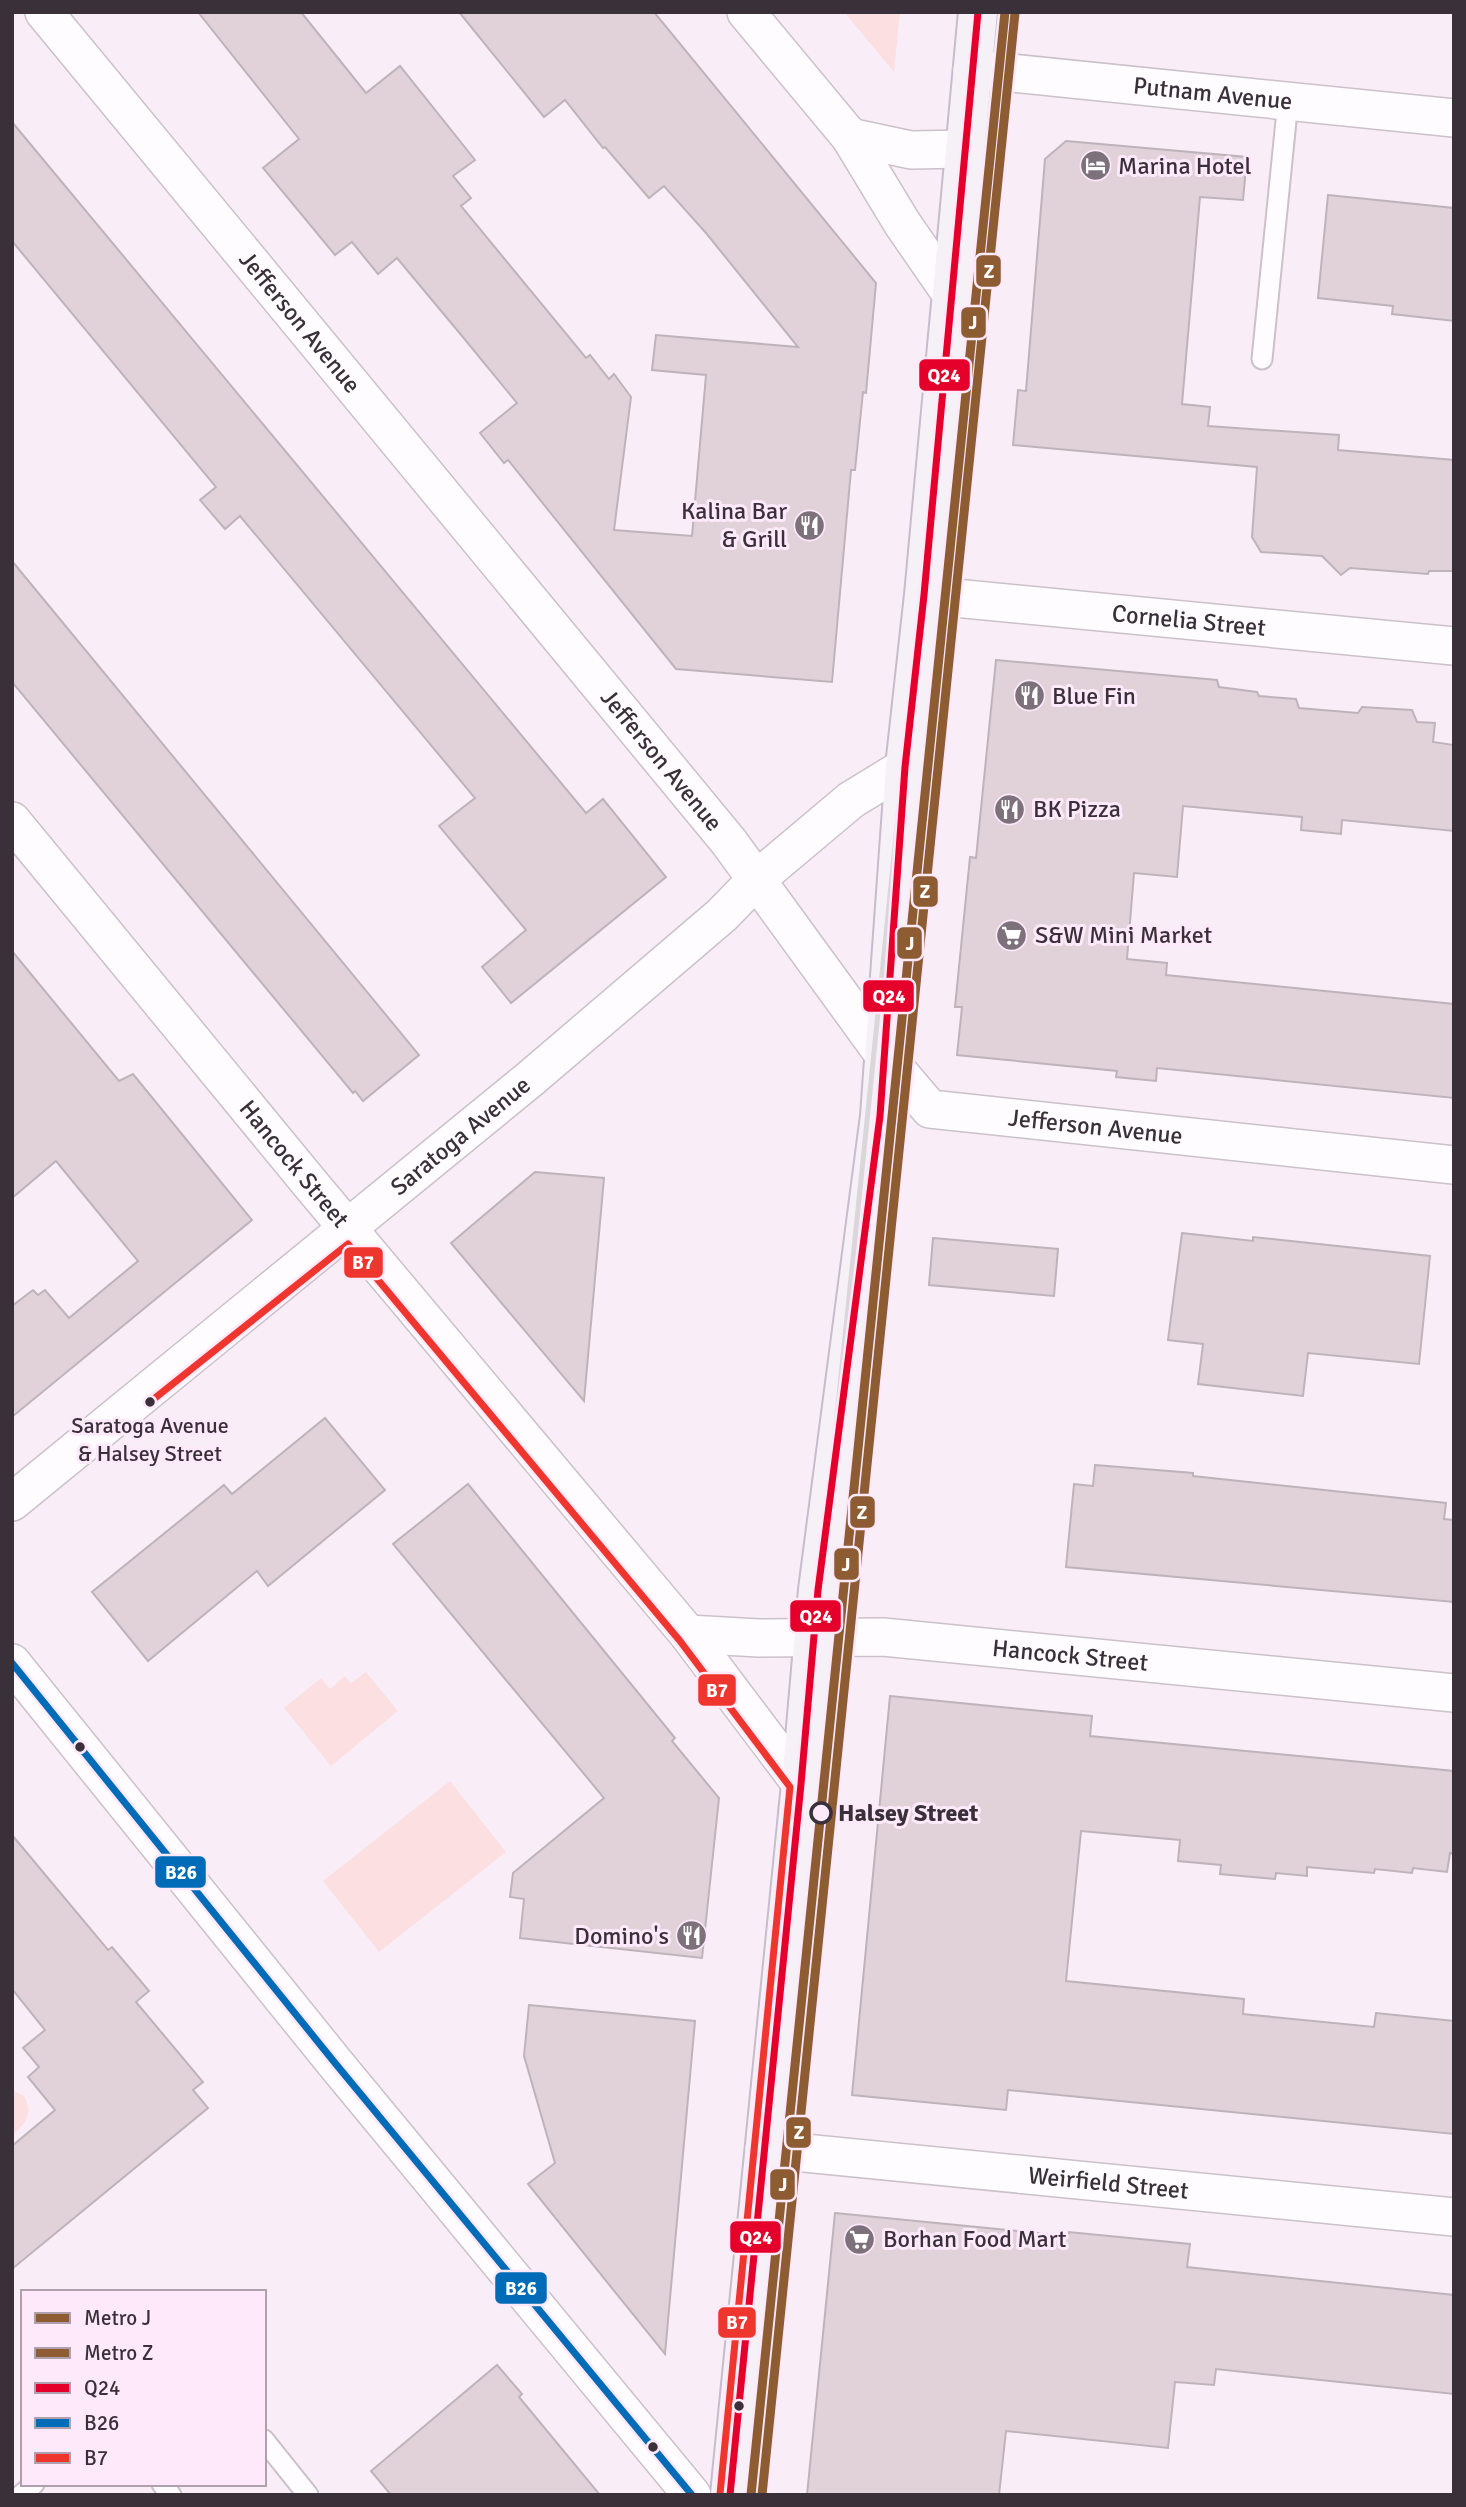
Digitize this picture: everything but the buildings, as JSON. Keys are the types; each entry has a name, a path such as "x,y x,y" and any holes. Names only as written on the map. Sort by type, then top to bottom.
{"main road":[{"path":"730,2495 801,1784 813,1637 880,1116 905,767 924,595 978,12"}],"street":[{"name":"Jefferson Avenue","path":"44,12 720,831 884,1055 930,1109 1454,1165"},
{"path":"746,12 850,137 902,223 951,294"},
{"name":"Putnam Avenue","path":"972,69 1454,118"},
{"path":"850,137 911,150 965,149"},
{"name":"Cornelia Street","path":"924,595 1454,646"},
{"name":"Saratoga Avenue","path":"12,1502 530,1079 851,800 905,767"},
{"name":"Hancock Street","path":"12,821 688,1634 801,1784"},
{"name":"Hancock Street","path":"688,1634 759,1638 883,1637 1454,1693"},
{"path":"12,1663 335,2063 692,2495"},
{"name":"Weirfield Street","path":"764,2149 1454,2217"}],"lane":[{"path":"1262,359 1288,101"},
{"path":"266,2442 308,2495"}],"shaded area":[{"path":"844,12 900,12 894,72"},
{"path":"366,1672 398,1711 331,1766 284,1708 321,1678 330,1689 345,1676 351,1683"},
{"path":"450,1781 506,1852 379,1952 323,1881"},
{"path":"12,2090 24,2096 28,2113 25,2122 12,2135"}],"railway":[{"path":"727,2495 980,12"}],"metro line":[{"name":"J","path":"751,2495 1005,12"},
{"name":"Z","path":"762,2495 1015,13"}],"transit line":[{"name":"Q24","path":"730,2495 818,1590 880,1116 905,767 924,595 978,12"},
{"name":"B7","path":"150,1402 348,1244 680,1641 790,1787 720,2494"},
{"name":"B26","path":"12,1663 335,2063 692,2495"}],"place":[{"name":"Marina Hotel","path":"1095,166"},
{"name":"Kalina Bar & Grill","path":"810,525"},
{"name":"Blue Fin","path":"1029,696"},
{"name":"BK Pizza","path":"1010,809"},
{"name":"S&W Mini Market","path":"1012,935"},
{"name":"Saratoga Avenue & Halsey Street","path":"150,1402"},
{"name":"Halsey Street","path":"821,1813"},
{"name":"Domino's","path":"692,1936"},
{"name":"Borhan Food Mart","path":"860,2239"}]}
